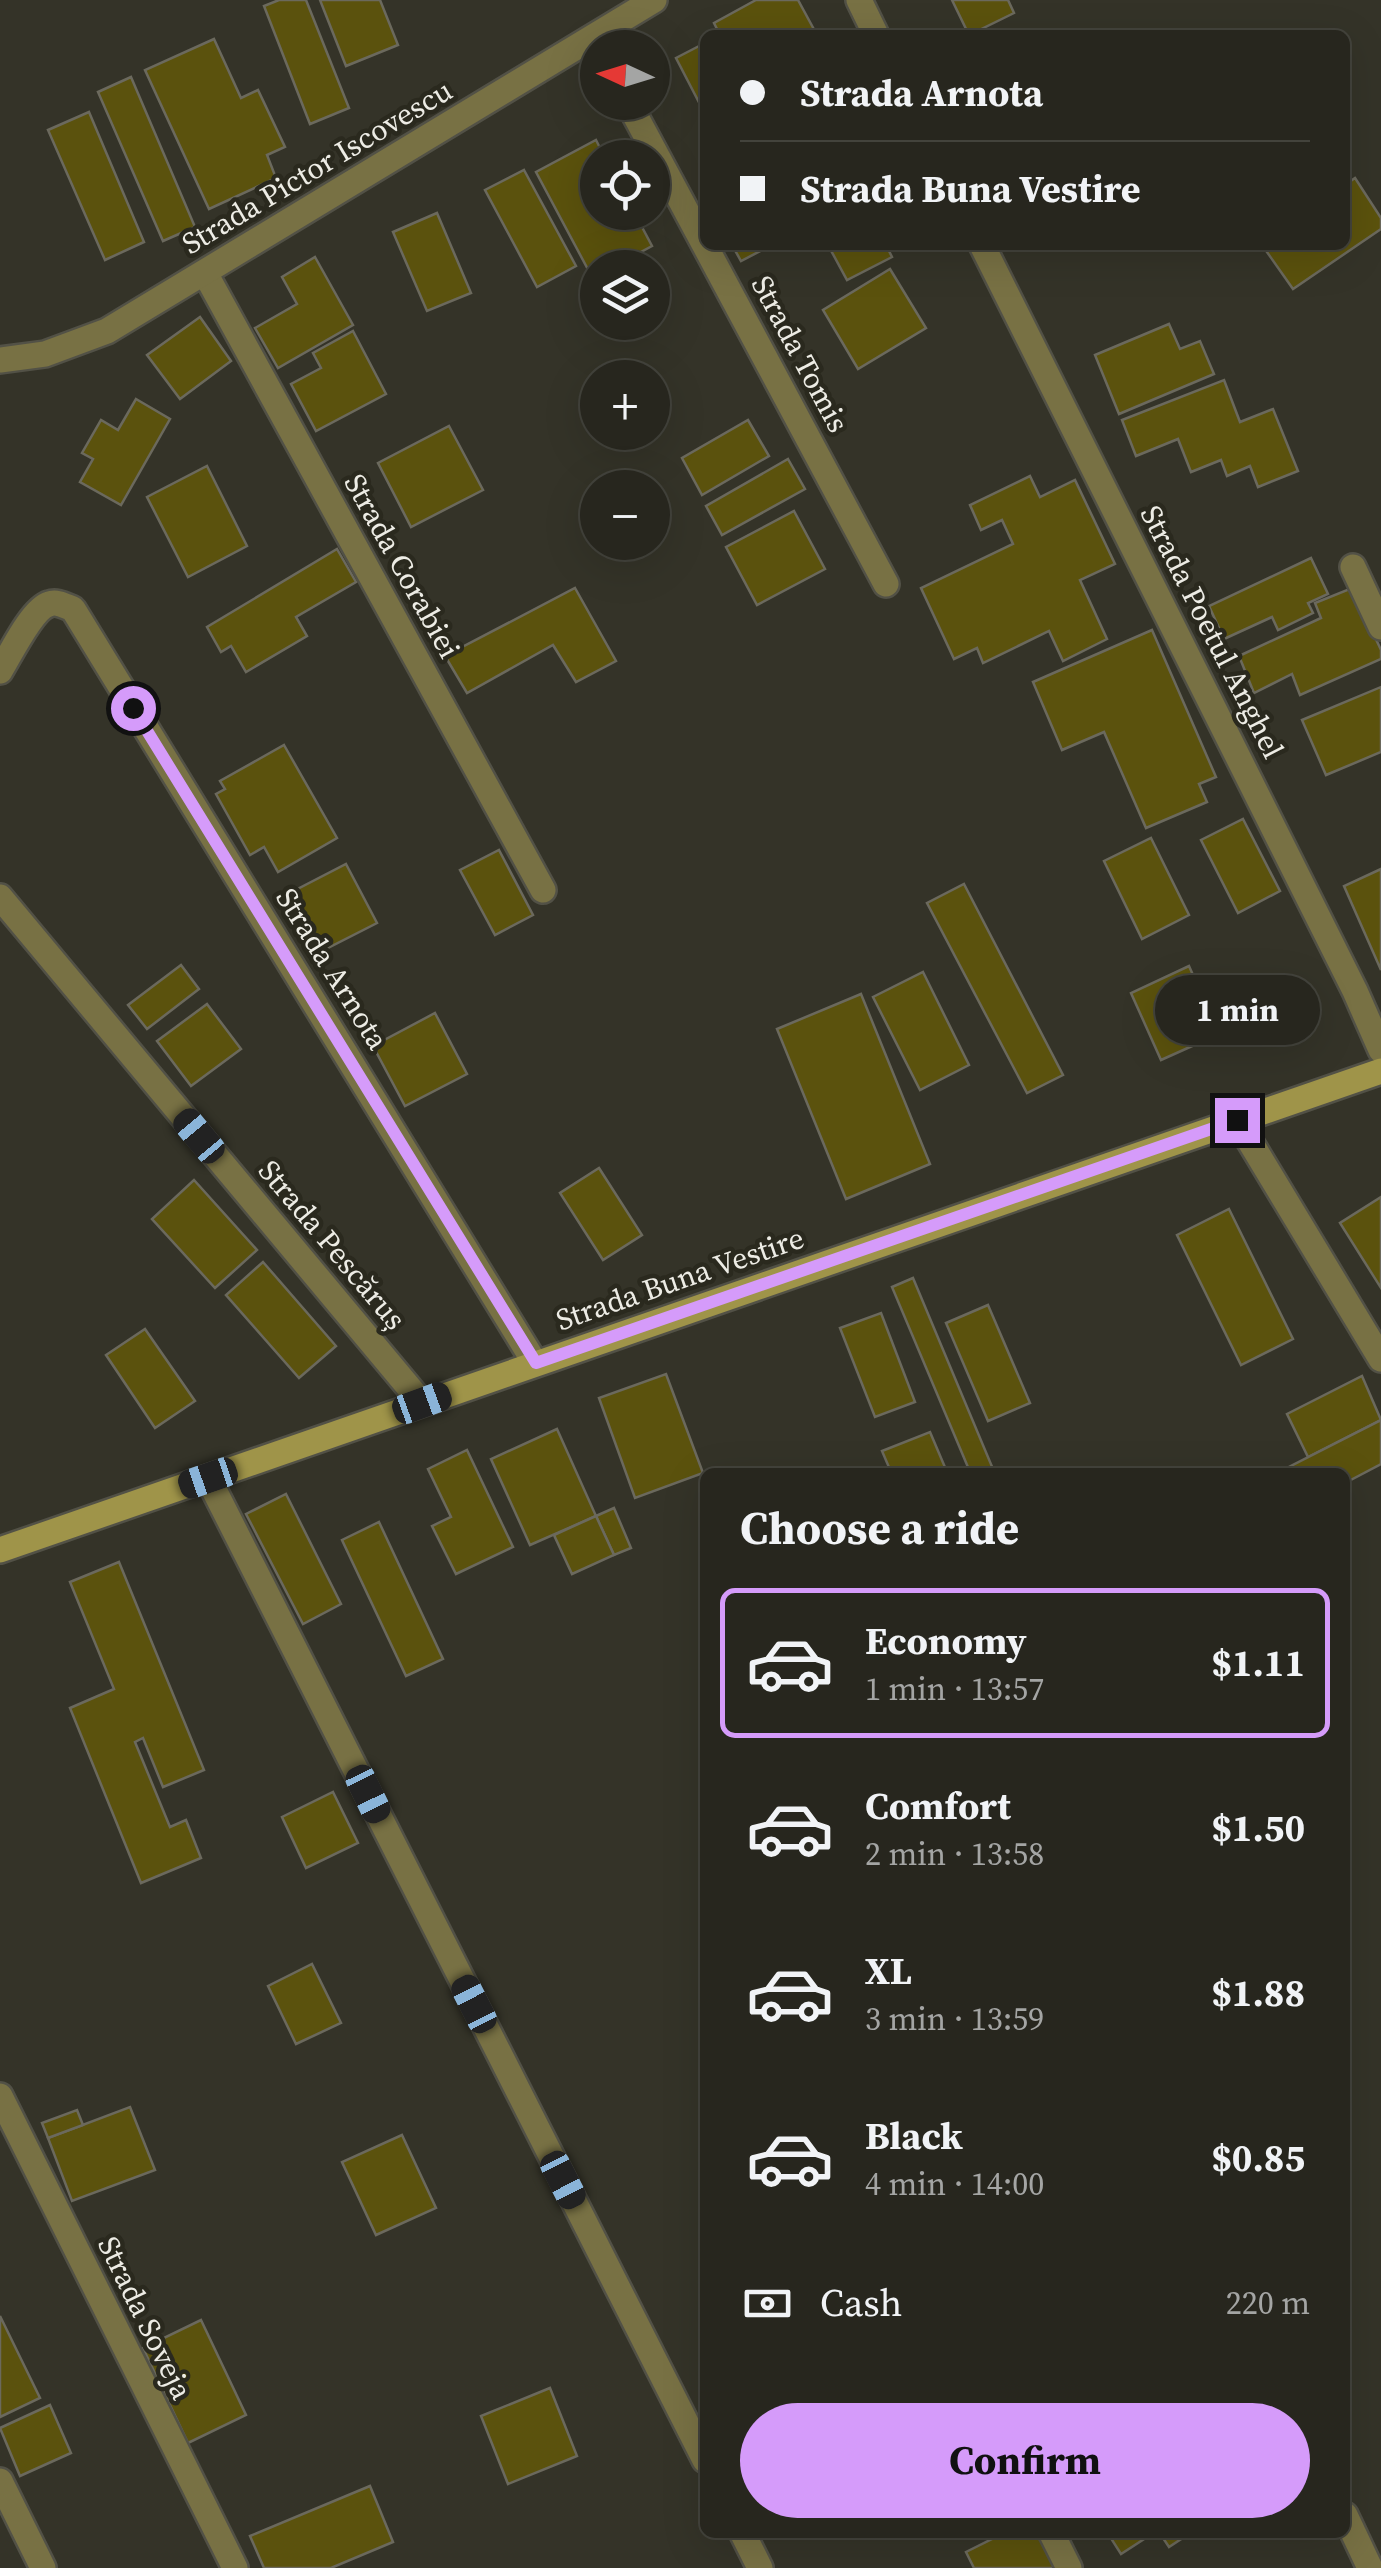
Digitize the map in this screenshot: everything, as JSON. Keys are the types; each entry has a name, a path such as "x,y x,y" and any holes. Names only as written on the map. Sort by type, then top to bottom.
{"street":[{"name":"Strada Pictor Iscovescu","path":"614,30 654,0"},
{"path":"859,0 874,30"},
{"name":"Strada Pictor Iscovescu","path":"0,360 45,354 107,331 580,52"},
{"name":"Strada Tomis","path":"638,120 700,237"},
{"name":"Strada Tomis","path":"707,250 886,584"},
{"name":"Strada Poetul Anghel","path":"984,250 1381,1050"},
{"name":"Strada Corabiei","path":"205,273 543,890"},
{"path":"1353,568 1381,627"},
{"name":"Strada Arnota","path":"0,671 37,611 50,603 73,609 536,1363"},
{"name":"Strada Pescăruș","path":"0,897 422,1403"},
{"name":"Strada Buna Vestire","path":"0,1550 1381,1071"},
{"path":"1237,1120 1381,1359"},
{"path":"208,1478 700,2450"},
{"name":"Strada Soveja","path":"0,2096 235,2568"},
{"path":"0,2482 44,2568"},
{"path":"1350,2526 1370,2568"},
{"path":"745,2538 760,2568"},
{"path":"1054,2538 1069,2568"}],"building":[{"path":"279,0 306,0 349,108 310,124 264,6"},
{"path":"320,0 380,0 398,45 346,66"},
{"path":"756,0 798,0 814,30 718,30 714,23"},
{"path":"952,0 1008,0 1014,13 979,30 967,30"},
{"path":"214,39 241,98 258,90 285,147 267,155 276,178 209,209 145,70"},
{"path":"700,46 700,104 676,58"},
{"path":"131,77 195,227 163,241 98,92"},
{"path":"89,112 144,242 105,260 48,130"},
{"path":"580,149 580,230 644,230 652,246 645,250 580,250 580,254 536,172"},
{"path":"524,170 576,266 537,287 485,190"},
{"path":"1355,178 1381,218 1381,229 1293,289 1266,250 1350,250 1350,182"},
{"path":"437,213 471,293 427,311 393,232"},
{"path":"735,250 762,250 741,261"},
{"path":"831,250 888,250 892,257 847,280"},
{"path":"315,257 353,325 278,368 255,328 297,304 282,277"},
{"path":"890,269 926,328 858,369 823,310"},
{"path":"200,317 231,361 180,399 147,355"},
{"path":"1169,324 1180,349 1200,341 1214,374 1119,414 1095,355"},
{"path":"353,331 386,394 316,431 291,384 321,368 313,353"},
{"path":"1224,380 1240,422 1273,409 1298,471 1258,487 1250,466 1227,476 1221,460 1191,472 1178,439 1136,456 1122,420"},
{"path":"136,399 170,419 121,505 80,482 93,459 82,453 101,420 118,430"},
{"path":"748,420 769,456 702,495 682,458"},
{"path":"449,426 483,490 411,527 378,463"},
{"path":"788,459 805,489 722,535 706,506"},
{"path":"207,466 247,546 188,577 147,497"},
{"path":"1030,476 1040,497 1075,480 1115,564 1080,580 1107,639 1063,661 1049,631 983,663 977,648 954,659 921,588 1013,544 1002,520 981,530 970,505"},
{"path":"794,511 825,569 757,605 726,547"},
{"path":"337,549 356,582 296,617 307,636 246,672 231,646 221,652 207,627"},
{"path":"1311,558 1328,594 1308,603 1313,613 1278,630 1272,617 1224,639 1209,606"},
{"path":"575,588 616,661 576,682 553,645 467,693 445,656"},
{"path":"1352,588 1381,650 1381,659 1300,695 1292,674 1254,693 1239,656 1321,618 1315,603"},
{"path":"1152,630 1216,777 1199,784 1207,802 1146,828 1104,732 1062,750 1033,682"},
{"path":"1381,687 1381,752 1326,775 1302,720"},
{"path":"284,745 337,838 278,872 264,847 250,855 216,794 225,789 220,781"},
{"path":"1243,819 1280,891 1238,913 1201,840"},
{"path":"1151,838 1189,915 1142,939 1104,861"},
{"path":"499,850 533,915 495,935 460,870"},
{"path":"346,864 377,923 314,955 284,896"},
{"path":"1381,869 1381,970 1344,886"},
{"path":"964,884 1063,1075 1027,1093 927,903"},
{"path":"181,965 199,989 147,1029 128,1005"},
{"path":"1189,966 1219,1034 1161,1060 1131,993"},
{"path":"923,972 969,1065 920,1090 873,997"},
{"path":"861,994 930,1164 846,1199 777,1029"},
{"path":"207,1004 241,1049 191,1086 157,1041"},
{"path":"435,1013 467,1074 405,1106 373,1046"},
{"path":"599,1168 642,1235 603,1260 560,1193"},
{"path":"194,1180 257,1250 215,1288 152,1219"},
{"path":"1381,1197 1381,1288 1340,1223"},
{"path":"1229,1209 1293,1339 1241,1365 1177,1235"},
{"path":"263,1262 336,1346 299,1378 226,1295"},
{"path":"913,1278 993,1468 968,1468 892,1287"},
{"path":"988,1305 1030,1403 988,1421 946,1323"},
{"path":"881,1313 915,1402 875,1417 840,1328"},
{"path":"145,1329 195,1401 155,1428 106,1355"},
{"path":"666,1374 701,1468 700,1474 635,1498 599,1398"},
{"path":"1362,1376 1381,1420 1308,1457 1287,1414"},
{"path":"1381,1420 1381,1464 1350,1480 1350,1468 1287,1468"},
{"path":"557,1429 596,1516 530,1545 491,1459"},
{"path":"930,1432 945,1468 889,1468 882,1451"},
{"path":"467,1450 513,1547 456,1574 432,1526 451,1517 428,1469"},
{"path":"286,1494 341,1604 303,1624 246,1514"},
{"path":"614,1508 631,1548 614,1555 596,1516"},
{"path":"596,1516 614,1555 572,1574 554,1535"},
{"path":"379,1522 443,1659 406,1676 342,1540"},
{"path":"119,1562 204,1770 163,1787 143,1738 135,1742 170,1827 186,1820 201,1858 141,1883 70,1708 114,1689 70,1582"},
{"path":"333,1792 358,1843 306,1868 282,1817"},
{"path":"312,1964 341,2023 296,2044 268,1986"},
{"path":"130,2107 155,2170 72,2201 48,2138"},
{"path":"77,2110 83,2125 48,2138 42,2123"},
{"path":"402,2135 436,2208 376,2235 342,2162"},
{"path":"0,2316 40,2398 0,2417"},
{"path":"201,2320 246,2415 188,2443 143,2348"},
{"path":"550,2388 577,2456 508,2484 481,2416"},
{"path":"50,2405 71,2453 20,2476 0,2428"},
{"path":"370,2486 393,2542 331,2568 264,2568 250,2536"},
{"path":"994,2538 1042,2538 1057,2568 974,2568 966,2552"},
{"path":"1111,2538 1146,2538 1121,2554"},
{"path":"1163,2538 1183,2538 1169,2547"}],"route":[{"path":"133,708 536,1363 1237,1120"}]}
